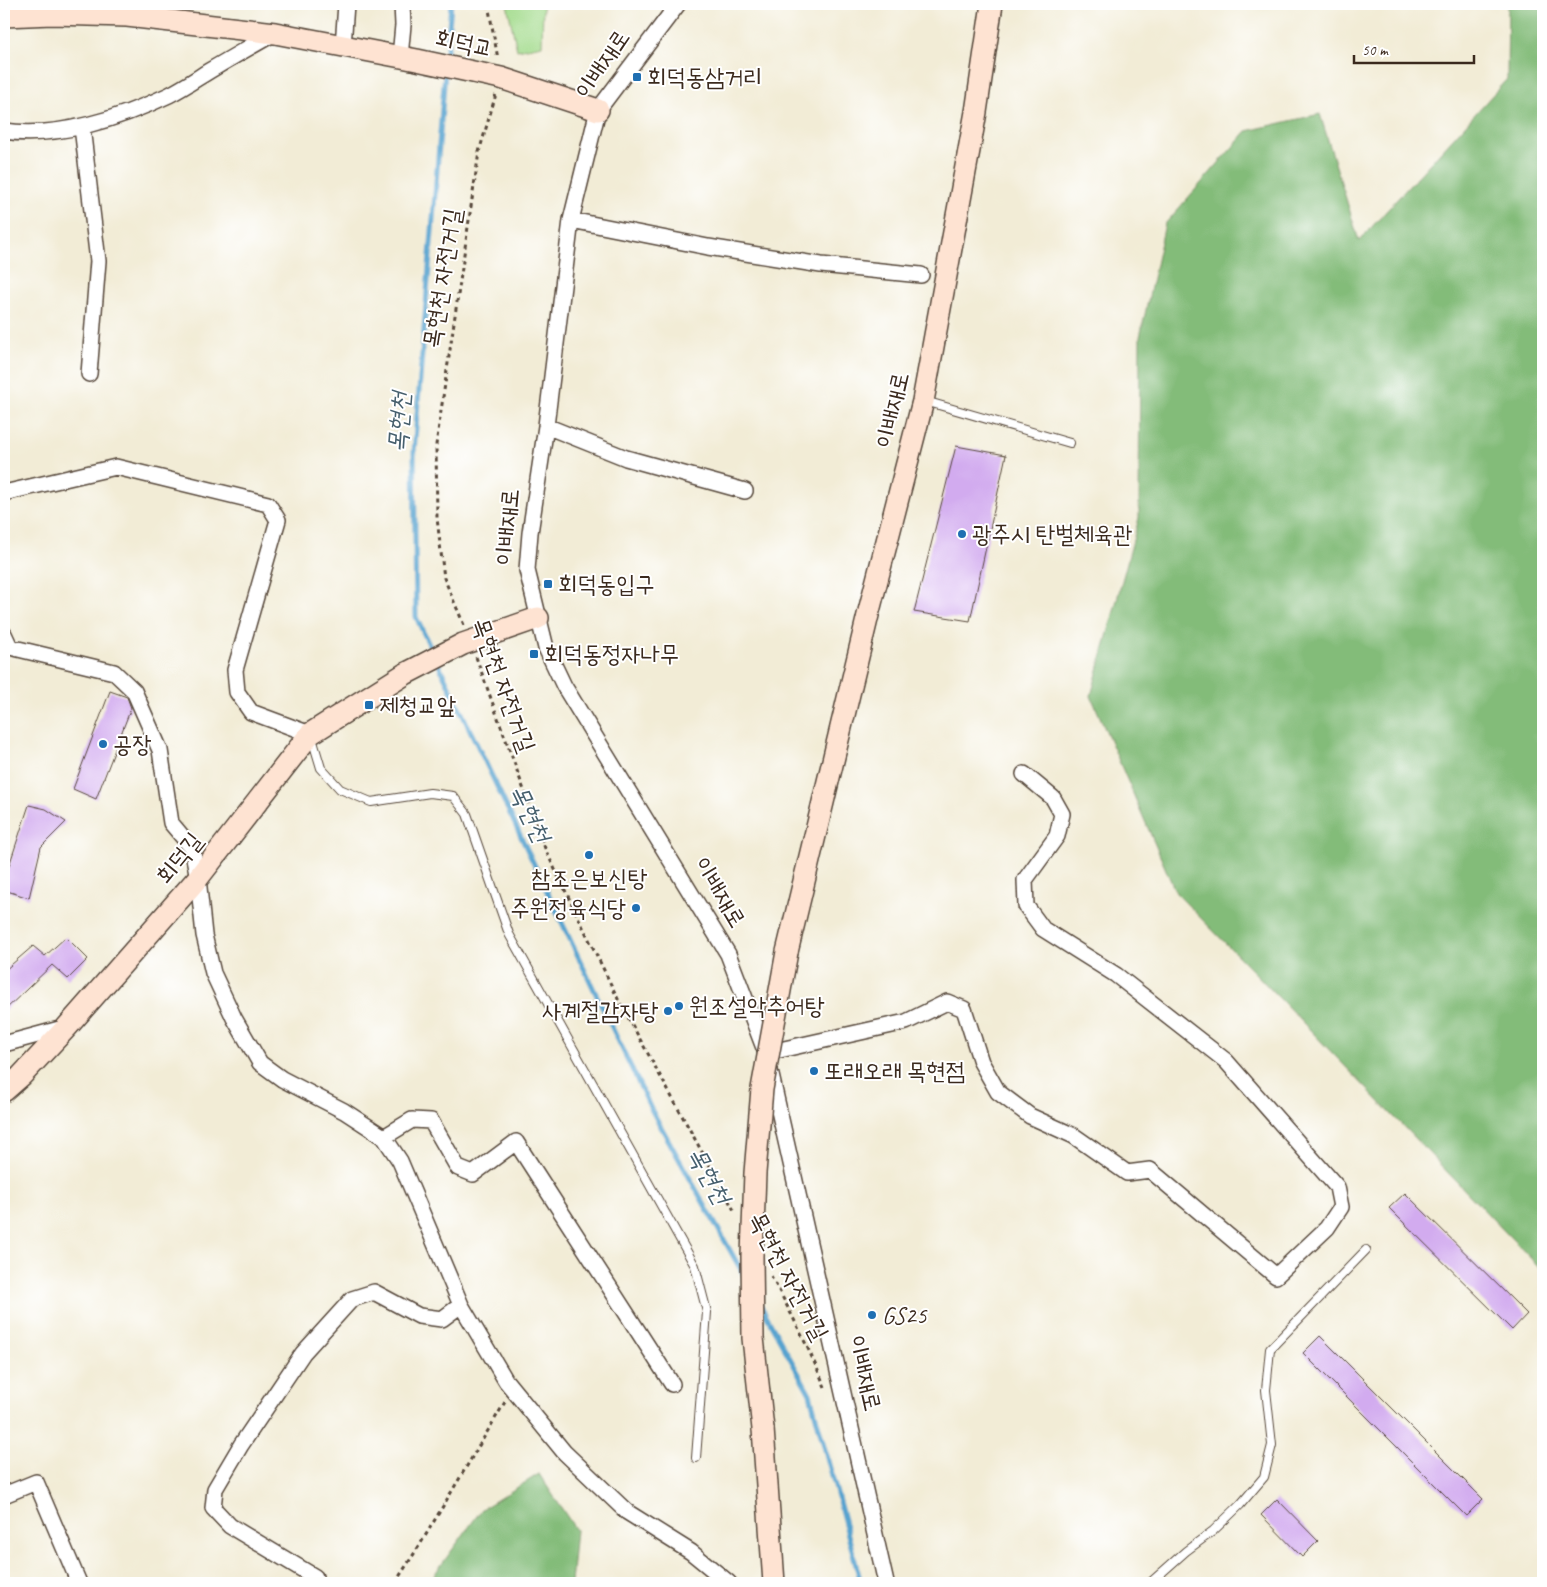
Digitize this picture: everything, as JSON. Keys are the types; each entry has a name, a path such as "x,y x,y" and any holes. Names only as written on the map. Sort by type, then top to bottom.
{"main road":[{"name":"이배재로","path":"774,1583 763,1428 753,1338 752,1256 755,1172 762,1089 787,952 868,615 923,401 976,112 992,4"},
{"name":"회덕교","path":"9,11 133,10 275,33 501,78 598,110"},
{"name":"회덕길","path":"4,1091 21,1076 67,1027 198,878 310,734 405,674 467,643 538,618"}],"street":[{"path":"343,46 346,4"},
{"path":"402,4 408,58"},
{"name":"이배재로","path":"678,4 598,110 571,220 546,426 530,533 527,570 546,648 564,686 728,954 766,1053 886,1583"},
{"path":"4,131 22,134 82,127 170,95 243,50 275,33"},
{"path":"82,127 98,261 89,374"},
{"path":"571,220 708,247 822,265 921,275"},
{"path":"546,426 626,458 745,491"},
{"path":"4,493 116,467 268,504 278,520 235,670 236,692 251,712 310,734"},
{"path":"4,634 10,647 114,672 134,691 160,750 171,823 192,848 198,878 204,934 213,973 234,1018 260,1063 282,1079 344,1111 384,1137 400,1161 461,1304 512,1389 564,1452 628,1512 691,1552 728,1583"},
{"path":"766,1053 906,1022 947,1002 964,1009 981,1062 998,1092 1030,1116 1074,1136 1127,1173 1150,1170 1276,1276 1327,1228 1341,1206 1337,1187 1226,1060 1116,975 1042,929 1026,906 1025,880 1057,836 1062,814 1053,798 1024,774"},
{"path":"4,1044 67,1027"},
{"path":"384,1137 412,1120 432,1121 458,1168 473,1174 516,1142 672,1384"},
{"path":"315,1577 230,1526 213,1508 215,1489 241,1445 302,1353 352,1300 374,1292 419,1316 442,1319 461,1304"},
{"path":"4,1495 36,1482 79,1583"}],"lane":[{"path":"923,401 1070,443"},
{"path":"310,734 321,768 340,789 371,802 430,793 453,796 468,814 509,934 695,1266 707,1312 696,1458"},
{"path":"1150,1583 1186,1551 1213,1531 1240,1505 1264,1477 1272,1445 1266,1390 1270,1349 1366,1250"}],"path":[{"name":"목현천 자전거길","path":"488,4 501,78 479,152 436,445 437,518 444,578 546,851 619,1002 737,1215"},
{"name":"목현천 자전거길","path":"770,1274 816,1365 826,1391"},
{"path":"395,1583 421,1544 512,1389"}],"green space":[{"path":"507,4 543,4 542,45 517,50"},
{"path":"1508,4 1543,4 1543,1271 1176,893 1091,696 1139,518 1140,337 1165,224 1247,131 1320,114 1359,241 1507,79"},
{"path":"539,1474 576,1530 571,1583 431,1583 434,1575 482,1509"}],"building":[{"name":"광주시 탄벌체육관","path":"956,446 1006,455 970,621 914,612"},
{"name":"공장","path":"110,691 127,697 131,708 96,799 73,789"},
{"path":"29,805 46,809 66,822 41,847 29,898 4,890 4,881"},
{"path":"66,937 88,959 68,979 52,965 4,1011 4,971 33,946 45,956"},
{"path":"1405,1193 1527,1314 1512,1330 1389,1208"},
{"path":"1320,1336 1483,1499 1466,1516 1303,1353"},
{"path":"1277,1499 1318,1541 1302,1557 1261,1515"}],"waterway":[{"name":"목현천","path":"446,61 451,4"},
{"name":"목현천","path":"433,653 416,617 414,452 445,72"},
{"name":"목현천","path":"438,663 651,1109 745,1277"},
{"name":"목현천","path":"761,1306 810,1394 861,1583"}],"place":[{"name":"회덕동삼거리","path":"637,77"},
{"name":"광주시 탄벌체육관","path":"962,534"},
{"name":"회덕동입구","path":"548,584"},
{"name":"회덕동정자나무","path":"534,654"},
{"name":"제청교앞","path":"369,705"},
{"name":"공장","path":"103,744"},
{"name":"참조은보신탕","path":"589,855"},
{"name":"주원정육식당","path":"636,908"},
{"name":"원조설악추어탕","path":"679,1006"},
{"name":"사계절감자탕","path":"668,1011"},
{"name":"또래오래 목현점","path":"814,1071"},
{"name":"GS25","path":"872,1315"}]}
